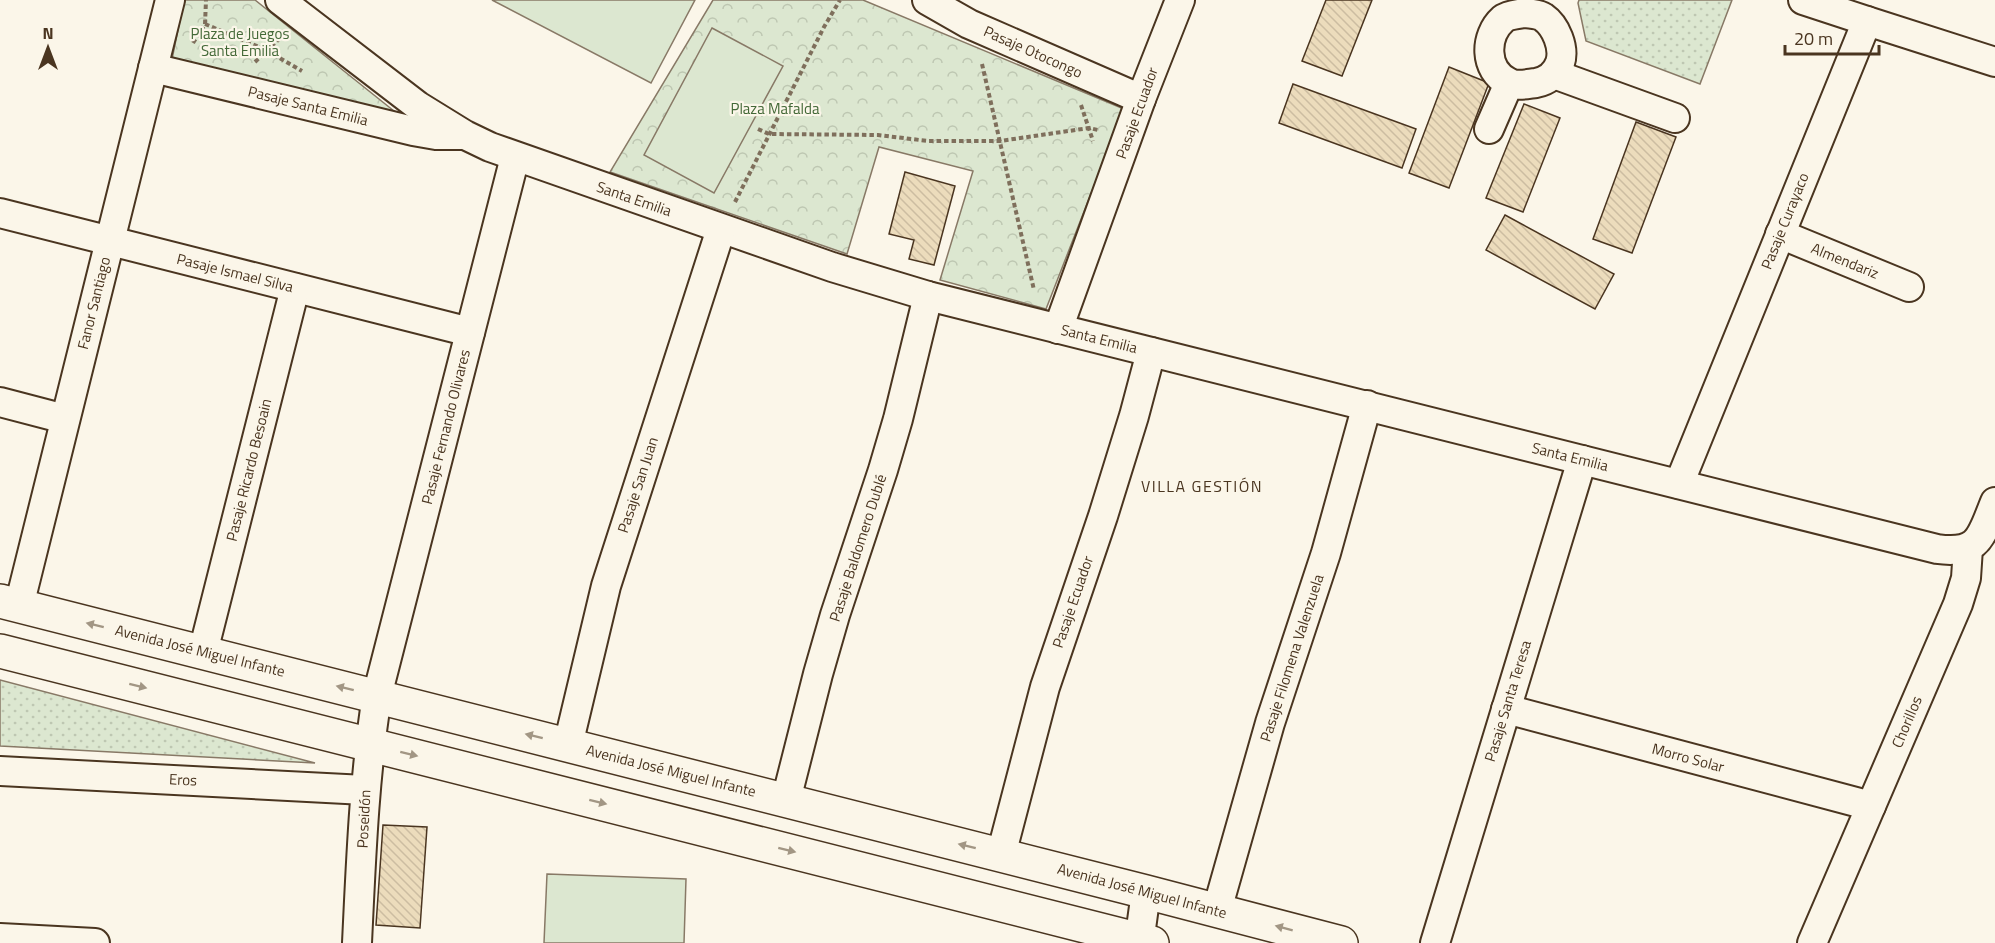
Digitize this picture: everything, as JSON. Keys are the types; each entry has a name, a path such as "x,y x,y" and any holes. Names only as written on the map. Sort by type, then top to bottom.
{"main road":[{"name":"Avenida José Miguel Infante","path":"10,603 1146,891 1341,943"},
{"path":"0,651 1144,942"}],"street":[{"name":"Fanor Santiago","path":"10,603 65,419 170,0"},
{"name":"Santa Emilia","path":"280,0 418,106 465,135 515,157 832,267 928,296 1061,319 1151,352 1937,549 1959,551 1968,548"},
{"name":"Pasaje Otocongo","path":"927,0 969,24 1141,99"},
{"name":"Pasaje Ecuador","path":"1061,319 1141,99 1180,0"},
{"path":"1803,0 1995,62"},
{"path":"1545,8 1557,35 1560,49 1560,62 1554,74 1543,82 1522,85 1509,83 1496,72 1488,57 1489,45 1493,32 1505,18 1545,8"},
{"name":"Pasaje Curayaco","path":"1679,484 1867,21"},
{"name":"Pasaje Santa Emilia","path":"153,68 412,131 436,135 465,135"},
{"path":"1554,74 1674,118"},
{"path":"1489,129 1509,83"},
{"name":"Pasaje Fernando Olivares","path":"377,696 515,157"},
{"name":"Pasaje Ismael Silva","path":"0,213 470,332"},
{"name":"Pasaje San Juan","path":"568,745 606,586 721,229"},
{"name":"Almendariz","path":"1780,234 1910,287"},
{"name":"Pasaje Ricardo Besoain","path":"203,652 295,288"},
{"name":"Pasaje Baldomero Dublé","path":"786,800 835,615 898,419 928,296"},
{"name":"Pasaje Ecuador","path":"1001,855 1045,687 1103,516 1151,352"},
{"path":"0,402 65,419"},
{"name":"Pasaje Filomena Valenzuela","path":"1217,910 1270,723 1326,553 1367,405"},
{"name":"Pasaje Santa Teresa","path":"1435,943 1582,460"},
{"path":"1968,548 1981,535 1995,502"},
{"name":"Chorillos","path":"1812,943 1960,597 1966,578 1968,548"},
{"name":"Poseidón","path":"357,943 365,790 369,744 377,696"},
{"name":"Morro Solar","path":"1506,710 1871,806"},
{"name":"Eros","path":"0,771 365,790"},
{"path":"1144,942 1146,891"},
{"path":"0,938 95,943"}],"path":[{"path":"206,0 206,24"},
{"path":"721,229 840,0"},
{"path":"233,87 266,50 304,18"},
{"path":"969,24 980,55 1033,290 1061,319"},
{"path":"1067,68 1110,186"},
{"path":"758,129 769,134 878,135 928,141 1000,141 1089,128 1127,139"}],"green space":[{"name":"Plaza de Juegos Santa Emilia","path":"184,0 255,0 414,127 170,69"},
{"path":"492,0 695,0 651,83"},
{"name":"Plaza Mafalda","path":"713,0 863,0 1124,109 1046,309 940,280 973,171 879,147 847,254 610,172"},
{"path":"1579,0 1732,0 1700,84 1586,41"},
{"path":"712,28 783,66 714,193 644,155"},
{"path":"0,680 315,763 0,746"},
{"path":"547,874 686,879 684,943 544,943"}],"building":[{"path":"1326,0 1372,0 1342,76 1302,61"},
{"path":"1449,67 1489,83 1449,188 1409,173"},
{"path":"1293,84 1416,129 1402,168 1279,123"},
{"path":"1524,104 1560,118 1523,212 1486,198"},
{"path":"1636,122 1676,137 1632,253 1593,239"},
{"path":"905,172 955,186 934,265 909,259 914,240 889,234"},
{"path":"1505,215 1614,274 1595,309 1486,250"},
{"path":"383,825 427,827 420,928 376,925"}],"district":[{"name":"VILLA GESTIÓN","path":"1202,486"}]}
